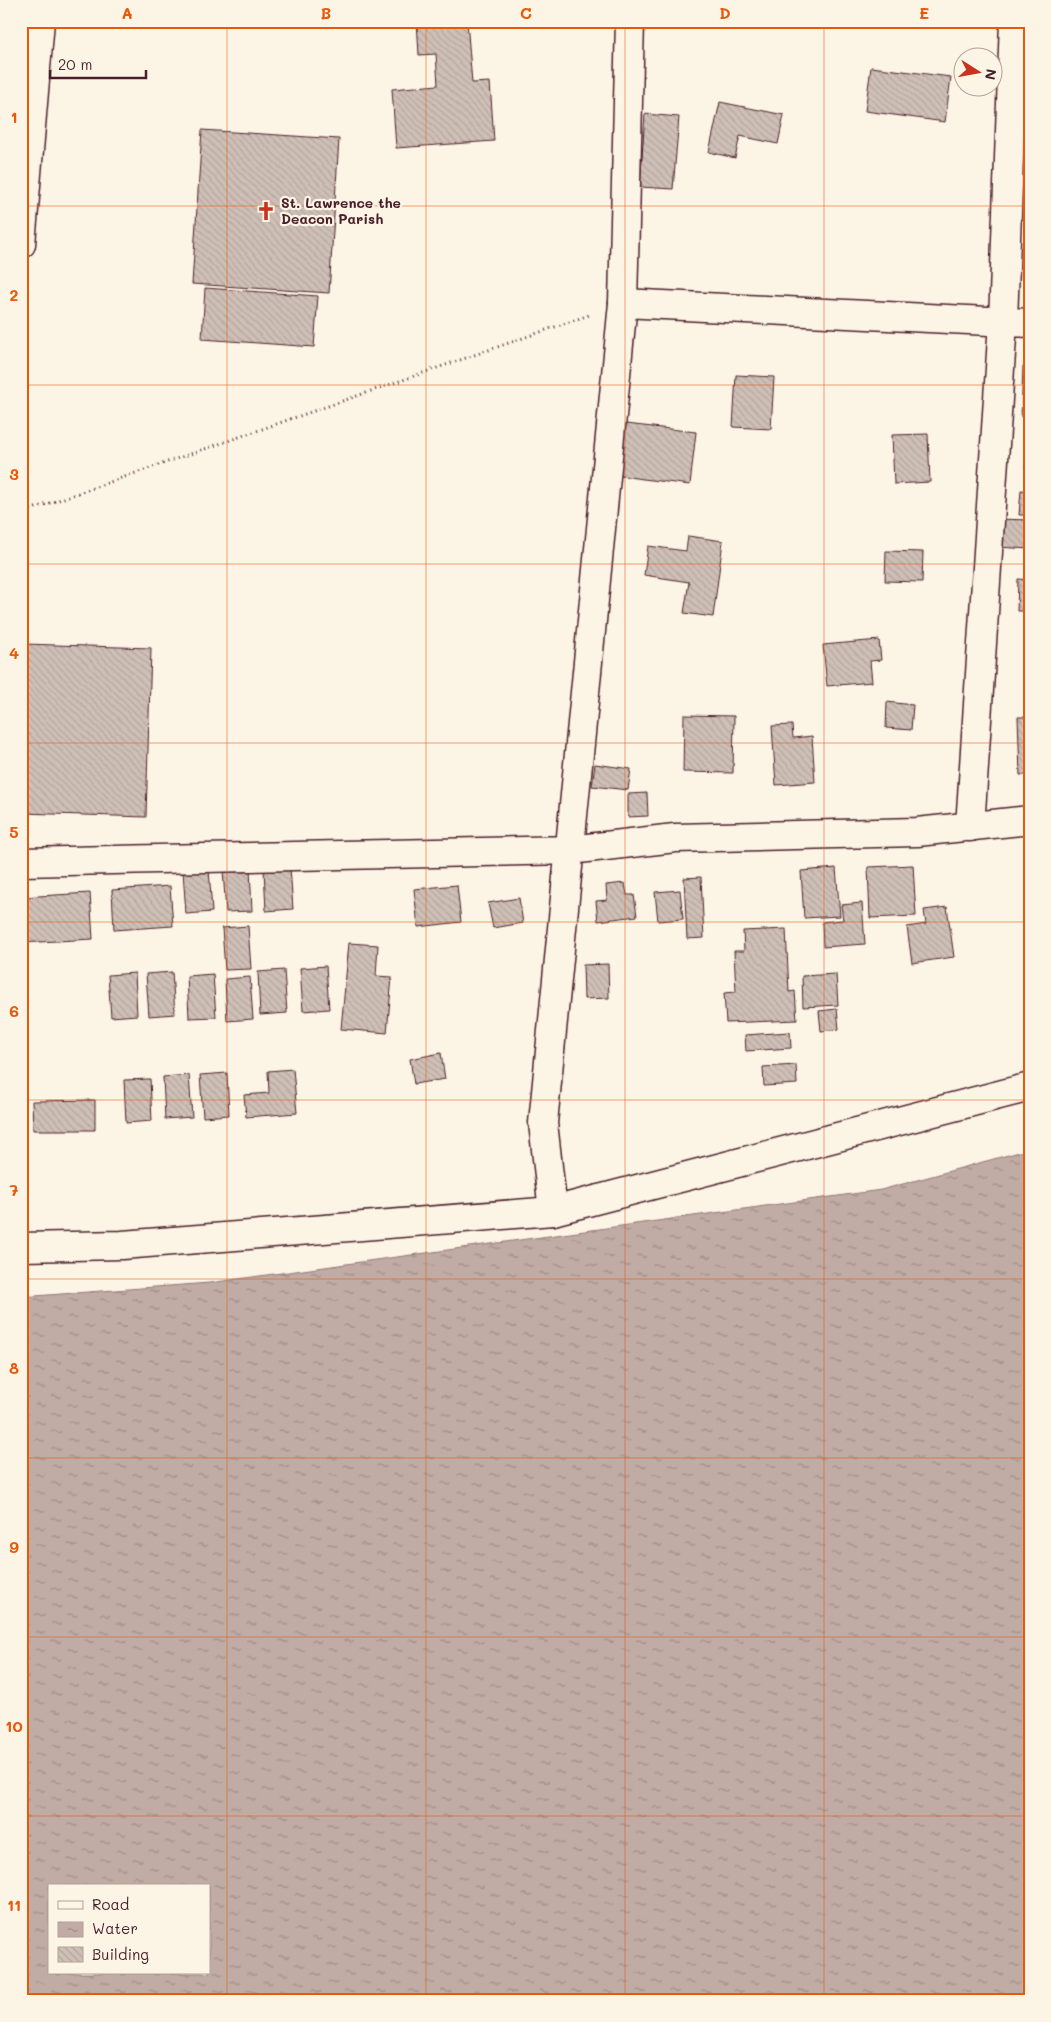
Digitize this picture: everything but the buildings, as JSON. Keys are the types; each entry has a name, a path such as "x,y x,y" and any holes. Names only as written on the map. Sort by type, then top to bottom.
{"street":[{"path":"21,244 40,21"},
{"path":"553,1211 543,1123 623,303 630,21"},
{"path":"970,827 1017,323 1014,21"},
{"path":"623,303 1017,323"},
{"path":"21,862 570,850 675,838 917,832 1030,820"},
{"path":"21,1247 122,1245 553,1211 1030,1087"}],"path":[{"path":"21,513 623,303"}],"water":[{"path":"1030,1149 1030,2001 21,2001 21,1297 209,1283 881,1190"}],"place":[{"name":"St. Lawrence the Deacon Parish","path":"266,211"}]}
